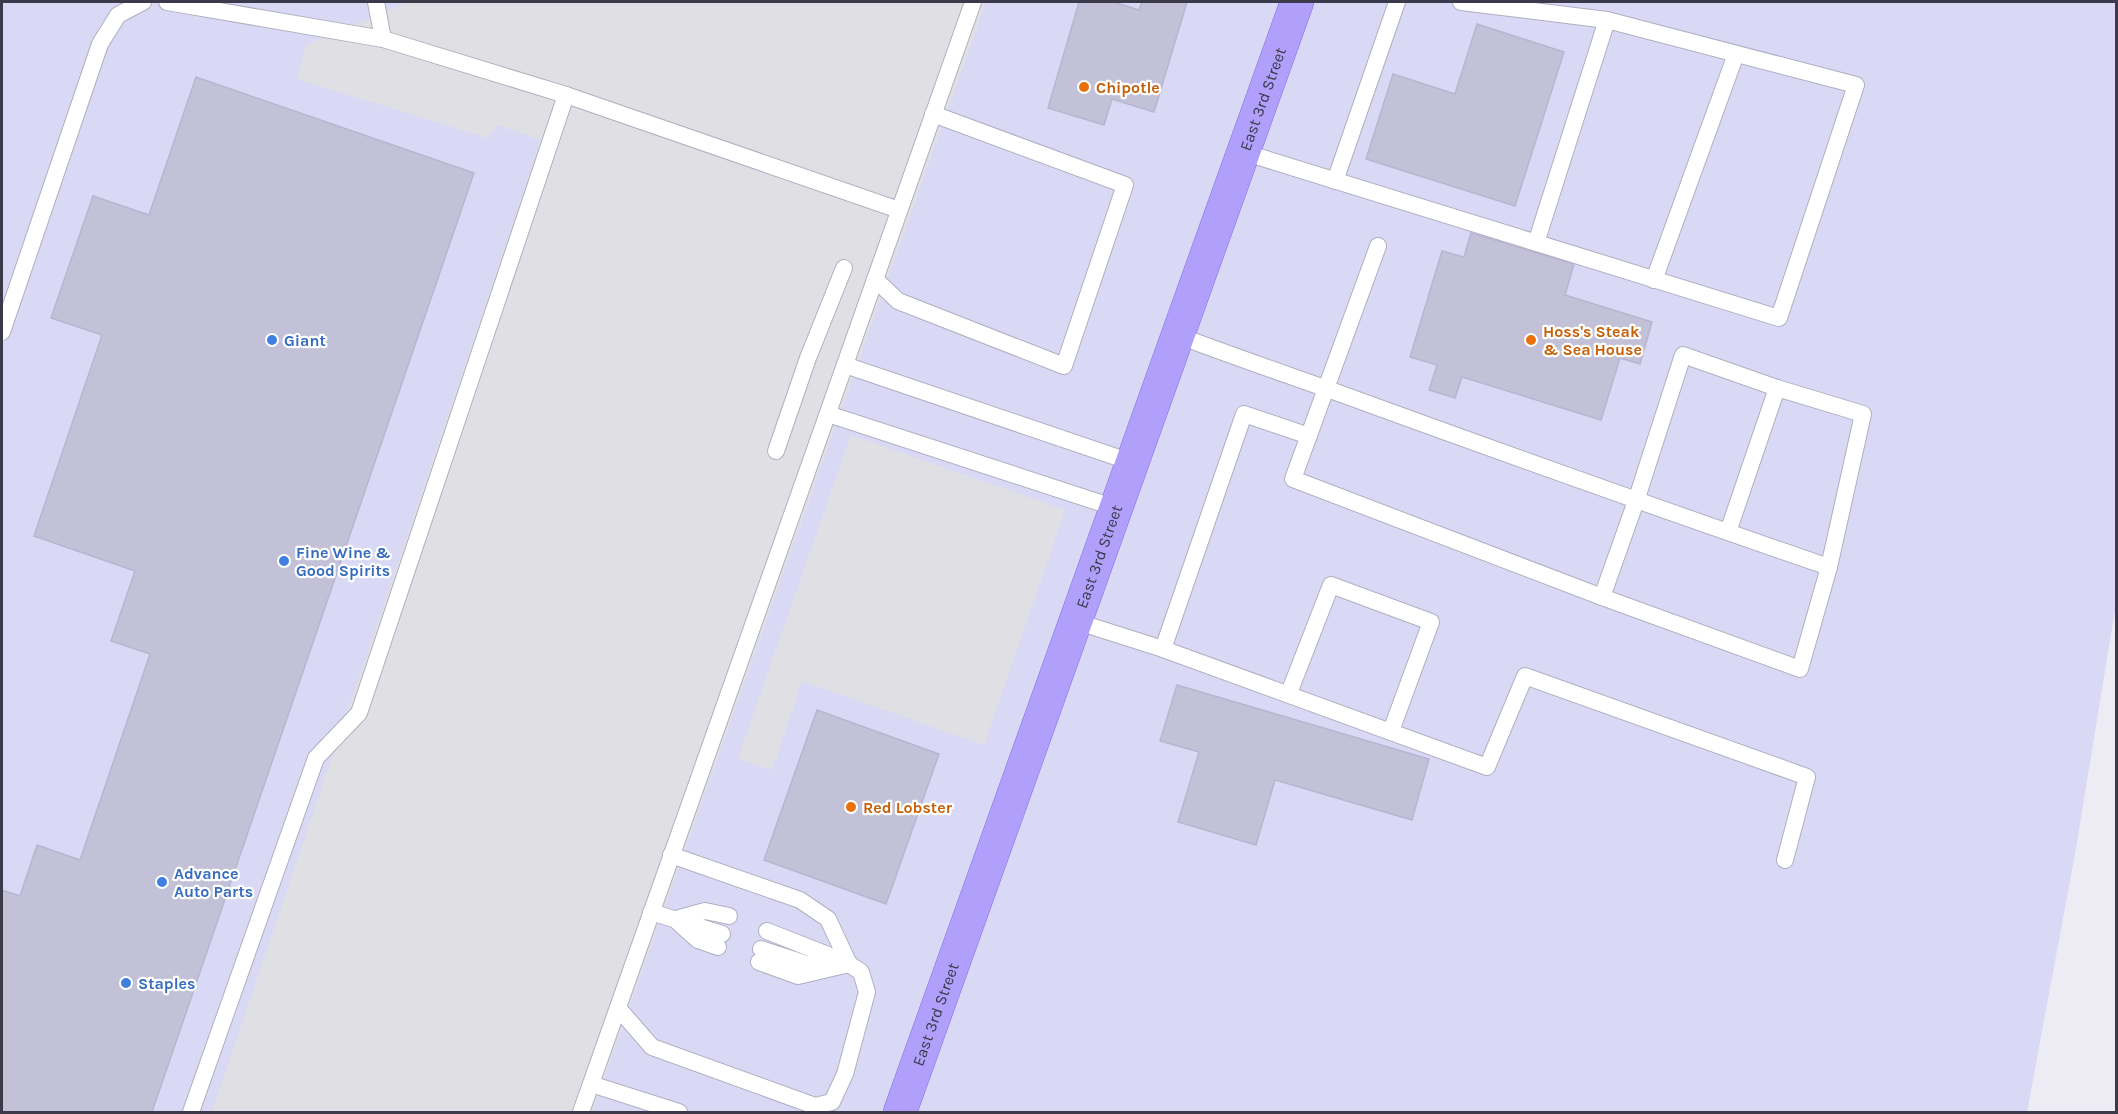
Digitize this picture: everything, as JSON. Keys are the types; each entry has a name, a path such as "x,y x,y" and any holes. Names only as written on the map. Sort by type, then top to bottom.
{"main road":[{"name":"East 3rd Street","path":"900,1113 1297,2"}],"lane":[{"path":"2,332 100,44 118,15 143,2"},
{"path":"167,2 383,39 566,95 899,210"},
{"path":"375,2 383,39"},
{"path":"581,1113 973,2"},
{"path":"1335,181 1397,2"},
{"path":"1243,152 1779,318 1856,85 1607,20 1461,2"},
{"path":"1536,243 1607,20"},
{"path":"1654,280 1736,54"},
{"path":"190,1113 316,758 359,713 566,95"},
{"path":"875,279 898,301 1064,366 1125,185 933,114"},
{"path":"1378,246 1328,389 1293,479 1602,597 1800,669 1829,567 1863,414 1777,388 1683,355 1602,597"},
{"path":"776,451 808,358 844,268"},
{"path":"1177,335 1636,501 1829,567"},
{"path":"845,365 1131,462"},
{"path":"1728,532 1777,388"},
{"path":"828,414 1116,508"},
{"path":"1163,649 1244,414 1309,436"},
{"path":"1288,693 1331,585 1431,622 1390,731"},
{"path":"1075,621 1288,693 1487,767 1525,676 1808,777 1785,860"},
{"path":"671,855 800,900 828,920 849,964"},
{"path":"675,920 705,911 729,916"},
{"path":"651,912 675,920 698,940 720,940"},
{"path":"618,1008 652,1047 795,1106 814,1106 832,1102 845,1074 867,992 861,972 849,964 767,931"},
{"path":"760,955 807,964 849,964"},
{"path":"591,1084 679,1113"}],"shaded area":[{"path":"2,2 2116,2 2116,604 2075,854 2027,1112 2,1112"},
{"path":"408,2 986,2 592,1112 212,1112 541,140 497,125 488,138 297,79 306,45"},
{"path":"851,435 1065,510 984,745 802,681 772,770 738,758"}],"building":[{"path":"1079,2 1118,2 1139,10 1142,2 1187,2 1154,112 1112,99 1104,125 1048,108"},
{"path":"1477,24 1564,52 1515,206 1366,159 1393,74 1455,94"},
{"path":"196,77 474,173 152,1112 2,1112 2,890 20,896 37,845 80,860 150,654 111,641 135,571 34,536 102,335 51,318 93,196 149,215"},
{"name":"Hoss's Steak & Sea House","path":"1471,233 1574,264 1565,295 1652,322 1640,364 1620,358 1601,420 1462,377 1455,398 1429,390 1437,365 1410,357 1442,251 1464,257"},
{"path":"1177,685 1429,759 1412,820 1275,780 1256,845 1178,822 1199,752 1160,741"},
{"name":"Red Lobster","path":"817,710 939,754 886,904 764,860"}],"place":[{"name":"Chipotle","path":"1084,87"},
{"name":"Giant","path":"272,340"},
{"name":"Hoss's Steak & Sea House","path":"1531,340"},
{"name":"Fine Wine & Good Spirits","path":"284,561"},
{"name":"Red Lobster","path":"851,807"},
{"name":"Advance Auto Parts","path":"162,882"},
{"name":"Staples","path":"126,983"}]}
